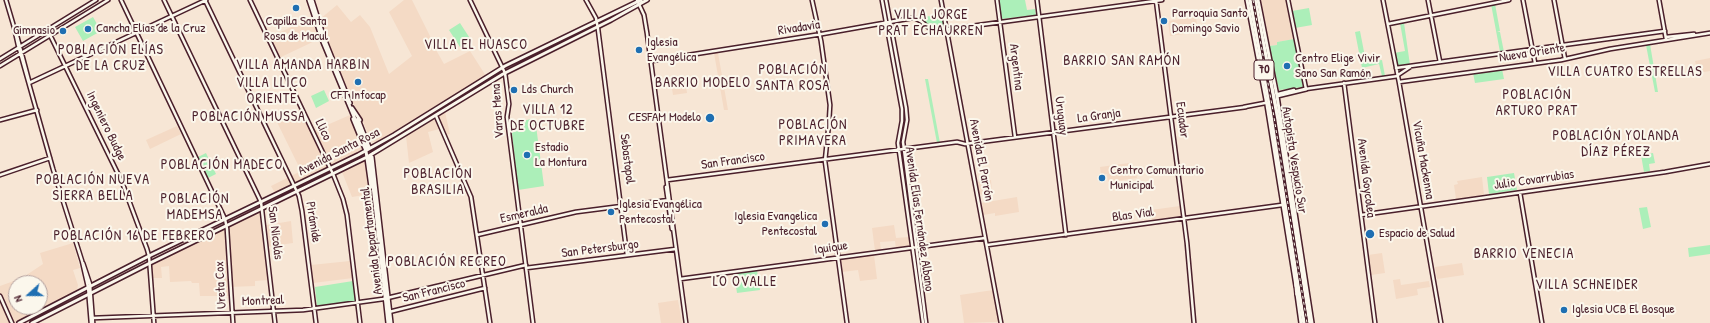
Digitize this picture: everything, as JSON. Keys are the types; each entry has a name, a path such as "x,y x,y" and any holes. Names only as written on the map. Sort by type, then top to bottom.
{"highway":[{"name":"Autopista Vespucio Sur","path":"1248,0 1268,94 1293,251 1302,323"},
{"name":"Autopista Vespucio Sur","path":"1257,0 1273,88 1295,234 1311,323"},
{"path":"1295,234 1301,249"},
{"path":"1293,251 1297,294"}],"main road":[{"path":"309,0 323,42 368,148 370,157 370,181 375,193"},
{"path":"312,0 324,38 352,110 360,121 376,182 375,193"},
{"name":"Avenida Santa Rosa","path":"32,323 149,256 294,186 368,148 503,67 596,20 637,2 647,0"},
{"path":"1248,0 1266,95 1282,205 1302,323"},
{"path":"1257,0 1277,95 1311,323"},
{"name":"Avenida Santa Rosa","path":"19,323 150,263 370,157 505,73 598,27 637,2"},
{"path":"1277,95 1306,89"},
{"name":"Avenida Departamental","path":"375,193 391,323"},
{"name":"Avenida Departamental","path":"388,323 389,312"}],"street":[{"path":"6,0 20,46"},
{"path":"0,58 96,0"},
{"path":"0,66 108,0"},
{"name":"Ureta Cox","path":"120,0 225,219 227,225 233,323"},
{"name":"San Nicolás","path":"164,0 261,202 275,323"},
{"path":"30,83 205,0"},
{"name":"Pirámide","path":"205,0 297,192 302,211 316,323"},
{"name":"Llico","path":"250,0 344,199 360,323"},
{"name":"Varas Mena","path":"470,0 505,73 509,104 506,114 533,323"},
{"name":"Sebastopol","path":"586,0 598,27 628,255"},
{"path":"812,0 820,34 830,109 825,160 847,323"},
{"name":"Avenida Elías Fernández Albano","path":"882,0 902,112 902,121 898,140 912,228"},
{"name":"Avenida Elías Fernández Albano","path":"886,0 907,112 903,150 914,247 926,323"},
{"name":"Avenida El Parrón","path":"941,0 1001,323"},
{"name":"Argentina","path":"997,0 1015,137"},
{"name":"Uruguay","path":"1036,0 1066,234"},
{"name":"Ecuador","path":"1156,0 1187,243 1194,323"},
{"name":"Rivadavia","path":"651,61 915,18 922,20 931,30 946,29 1162,0"},
{"path":"1288,0 1306,89 1398,76 1411,66"},
{"name":"Vicuña Mackenna","path":"1383,0 1398,76 1441,323"},
{"path":"1428,0 1440,62"},
{"path":"1388,24 1509,0"},
{"path":"1523,0 1536,63"},
{"path":"1554,0 1565,59"},
{"path":"1659,0 1666,38"},
{"path":"637,2 645,21 667,180 668,200 686,323"},
{"path":"14,27 19,39 21,52 50,158 82,261 89,290 93,318 92,323"},
{"name":"Sebastopol","path":"598,27 622,206"},
{"path":"1396,68 1665,31"},
{"name":"Nueva Oriente","path":"1399,82 1565,59 1666,38 1710,32"},
{"name":"Ingeniero Budge","path":"50,35 122,183 149,256 154,323"},
{"path":"19,39 28,41"},
{"name":"Avenida Goycolea","path":"1344,83 1374,323"},
{"name":"La Granja","path":"968,144 1246,107 1265,103"},
{"path":"0,120 37,110"},
{"path":"436,116 471,197 490,323"},
{"name":"San Francisco","path":"667,180 957,142 968,144"},
{"path":"0,175 50,158"},
{"name":"Julio Covarrubias","path":"1361,215 1520,193 1710,164"},
{"path":"1520,193 1542,323"},
{"name":"Esmeralda","path":"477,235 576,212 668,200"},
{"name":"Blas Vial","path":"987,245 1282,205"},
{"name":"Iquique","path":"680,279 985,238"},
{"name":"San Petersburgo","path":"483,275 526,267 676,249"},
{"name":"Avenida Elías Fernández Albano","path":"917,265 923,323"},
{"name":"Montreal","path":"93,318 314,308 387,298 483,275"},
{"name":"San Francisco","path":"389,312 485,288"},
{"path":"89,290 92,323"},
{"path":"0,296 12,323"}],"shaded area":[{"path":"404,0 412,0 432,40 431,41 444,64 470,51 486,76 376,143 371,141 355,108 329,46 327,31 324,31 320,19 337,5 351,22 360,15 370,27 389,74 412,56 389,12"},
{"path":"1260,0 1287,0 1294,39 1277,42 1277,45 1269,46"},
{"path":"1196,17 1198,32 1170,36 1168,21"},
{"path":"306,20 307,22 312,20 319,39 279,58 270,37"},
{"path":"714,53 718,53 728,110 724,110"},
{"path":"1710,58 1710,71 1698,73 1695,61"},
{"path":"685,80 687,93 673,95 671,82"},
{"path":"300,109 311,132 350,115 366,158 370,194 352,197 338,162 275,193 271,186 301,171 276,120"},
{"path":"445,112 450,134 446,135 443,128 428,132 433,152 409,163 406,136"},
{"path":"177,126 181,134 150,149 146,140"},
{"path":"1129,163 1130,170 1135,170 1137,178 1108,182 1107,174 1101,175 1100,167"},
{"path":"1482,177 1484,195 1456,199 1454,185 1458,184 1457,181"},
{"path":"991,180 992,193 979,195 977,182"},
{"path":"1017,197 1019,212 995,216 995,213 983,215 981,203"},
{"path":"1180,206 1181,216 1152,220 1151,210"},
{"path":"260,211 262,226 291,221 293,243 265,247 268,280 255,281 255,286 229,287 229,296 200,296 199,283 192,283 191,281 170,282 169,266 161,267 162,278 152,278 151,263"},
{"path":"894,225 896,238 909,237 910,247 896,249 895,241 880,242 881,251 875,251 872,228"},
{"path":"73,243 80,268 73,270 78,285 77,290 48,305 48,275 26,275 43,264 40,253"},
{"path":"1382,253 1385,273 1371,275 1368,255"},
{"path":"874,255 877,279 860,281 858,270 842,272 840,259"},
{"path":"350,261 353,278 313,283 311,265"},
{"path":"1462,263 1464,275 1437,279 1435,267"},
{"path":"1400,279 1401,285 1429,281 1430,287 1417,289 1418,295 1396,299 1393,280"},
{"path":"8,283 8,315 29,315 14,323 0,323 0,286"},
{"path":"993,290 999,322 964,323 960,295"},
{"path":"678,300 682,323 661,323 658,303"}],"green space":[{"path":"882,0 885,0 906,112 902,137 902,149 900,149 900,134 903,108"},
{"path":"998,0 1025,0 1027,10 1035,9 1036,15 1002,19"},
{"path":"1491,4 1495,4 1500,31 1497,32 1500,32 1504,52 1500,52"},
{"path":"1309,8 1312,25 1295,28 1292,11"},
{"path":"942,14 945,28 932,29 924,22 924,17"},
{"name":"Cancha Elías de la Cruz","path":"93,17 101,31 83,41 75,27"},
{"path":"460,23 471,40 460,47 449,30"},
{"path":"1400,23 1404,23 1410,65 1399,73 1394,53 1405,51"},
{"path":"1360,31 1366,62 1382,60 1385,76 1382,76 1379,64 1362,68 1355,32"},
{"name":"Centro Elige Vivir Sano San Ramón","path":"1294,39 1303,87 1279,90 1269,46 1277,45 1277,42"},
{"path":"1650,44 1658,92 1655,92 1646,45"},
{"path":"1502,69 1504,79 1475,83 1473,73"},
{"path":"925,79 928,79 940,143 937,143"},
{"path":"324,90 329,101 316,108 311,96"},
{"name":"Estadio La Montura","path":"535,118 544,186 518,190 511,124"},
{"path":"900,152 903,152 926,323 924,323"},
{"path":"206,153 216,174 208,178 198,157"},
{"path":"1653,153 1655,163 1649,164 1650,171 1644,172 1641,155"},
{"path":"1514,173 1517,190 1489,194 1487,177"},
{"path":"1647,207 1651,227 1643,229 1639,208"},
{"path":"1710,245 1710,254 1689,257 1688,248"},
{"path":"757,270 760,290 737,293 734,273"},
{"path":"353,281 356,301 317,306 315,287"}],"railway":[{"path":"1253,0 1273,111 1307,323"}],"place":[{"name":"Capilla Santa Rosa de Macul","path":"296,8"},
{"name":"Parroquia Santo Domingo Savio","path":"1164,21"},
{"name":"Cancha Elías de la Cruz","path":"88,29"},
{"name":"Gimnasio","path":"63,31"},
{"name":"Iglesia Evangélica","path":"639,50"},
{"name":"Centro Elige Vivir Sano San Ramón","path":"1287,66"},
{"name":"CFT Infocap","path":"358,82"},
{"name":"Lds Church","path":"514,90"},
{"name":"CESFAM Modelo","path":"710,118"},
{"name":"Estadio La Montura","path":"527,155"},
{"name":"Centro Comunitario Municipal","path":"1102,178"},
{"name":"Iglesia Evangélica Pentecostal","path":"611,212"},
{"name":"Iglesia Evangelica Pentecostal","path":"825,224"},
{"name":"Espacio de Salud","path":"1370,234"},
{"name":"Iglesia UCB El Bosque","path":"1564,310"}],"district":[{"name":"VILLA JORGE PRAT ECHAURREN","path":"931,24"},
{"name":"VILLA EL HUASCO","path":"476,45"},
{"name":"POBLACIÓN ELÍAS DE LA CRUZ","path":"111,58"},
{"name":"BARRIO SAN RAMÓN","path":"1122,61"},
{"name":"VILLA AMANDA HARBIN","path":"303,65"},
{"name":"VILLA CUATRO ESTRELLAS","path":"1625,72"},
{"name":"POBLACIÓN SANTA ROSA","path":"793,78"},
{"name":"BARRIO MODELO","path":"703,83"},
{"name":"VILLA LLICO ORIENTE","path":"272,92"},
{"name":"POBLACIÓN ARTURO PRAT","path":"1537,104"},
{"name":"POBLACIÓN MUSSA","path":"249,117"},
{"name":"VILLA 12 DE OCTUBRE","path":"548,118"},
{"name":"POBLACIÓN PRIMAVERA","path":"813,134"},
{"name":"POBLACIÓN YOLANDA DÍAZ PÉREZ","path":"1616,144"},
{"name":"POBLACIÓN MADECO","path":"222,165"},
{"name":"POBLACIÓN BRASILIA","path":"438,182"},
{"name":"POBLACIÓN NUEVA SIERRA BELLA","path":"93,188"},
{"name":"POBLACIÓN MADEMSA","path":"195,208"},
{"name":"POBLACIÓN 16 DE FEBRERO","path":"134,236"},
{"name":"BARRIO VENECIA","path":"1524,254"},
{"name":"POBLACIÓN RECREO","path":"447,262"},
{"name":"LO OVALLE","path":"745,282"},
{"name":"VILLA SCHNEIDER","path":"1587,285"}]}
